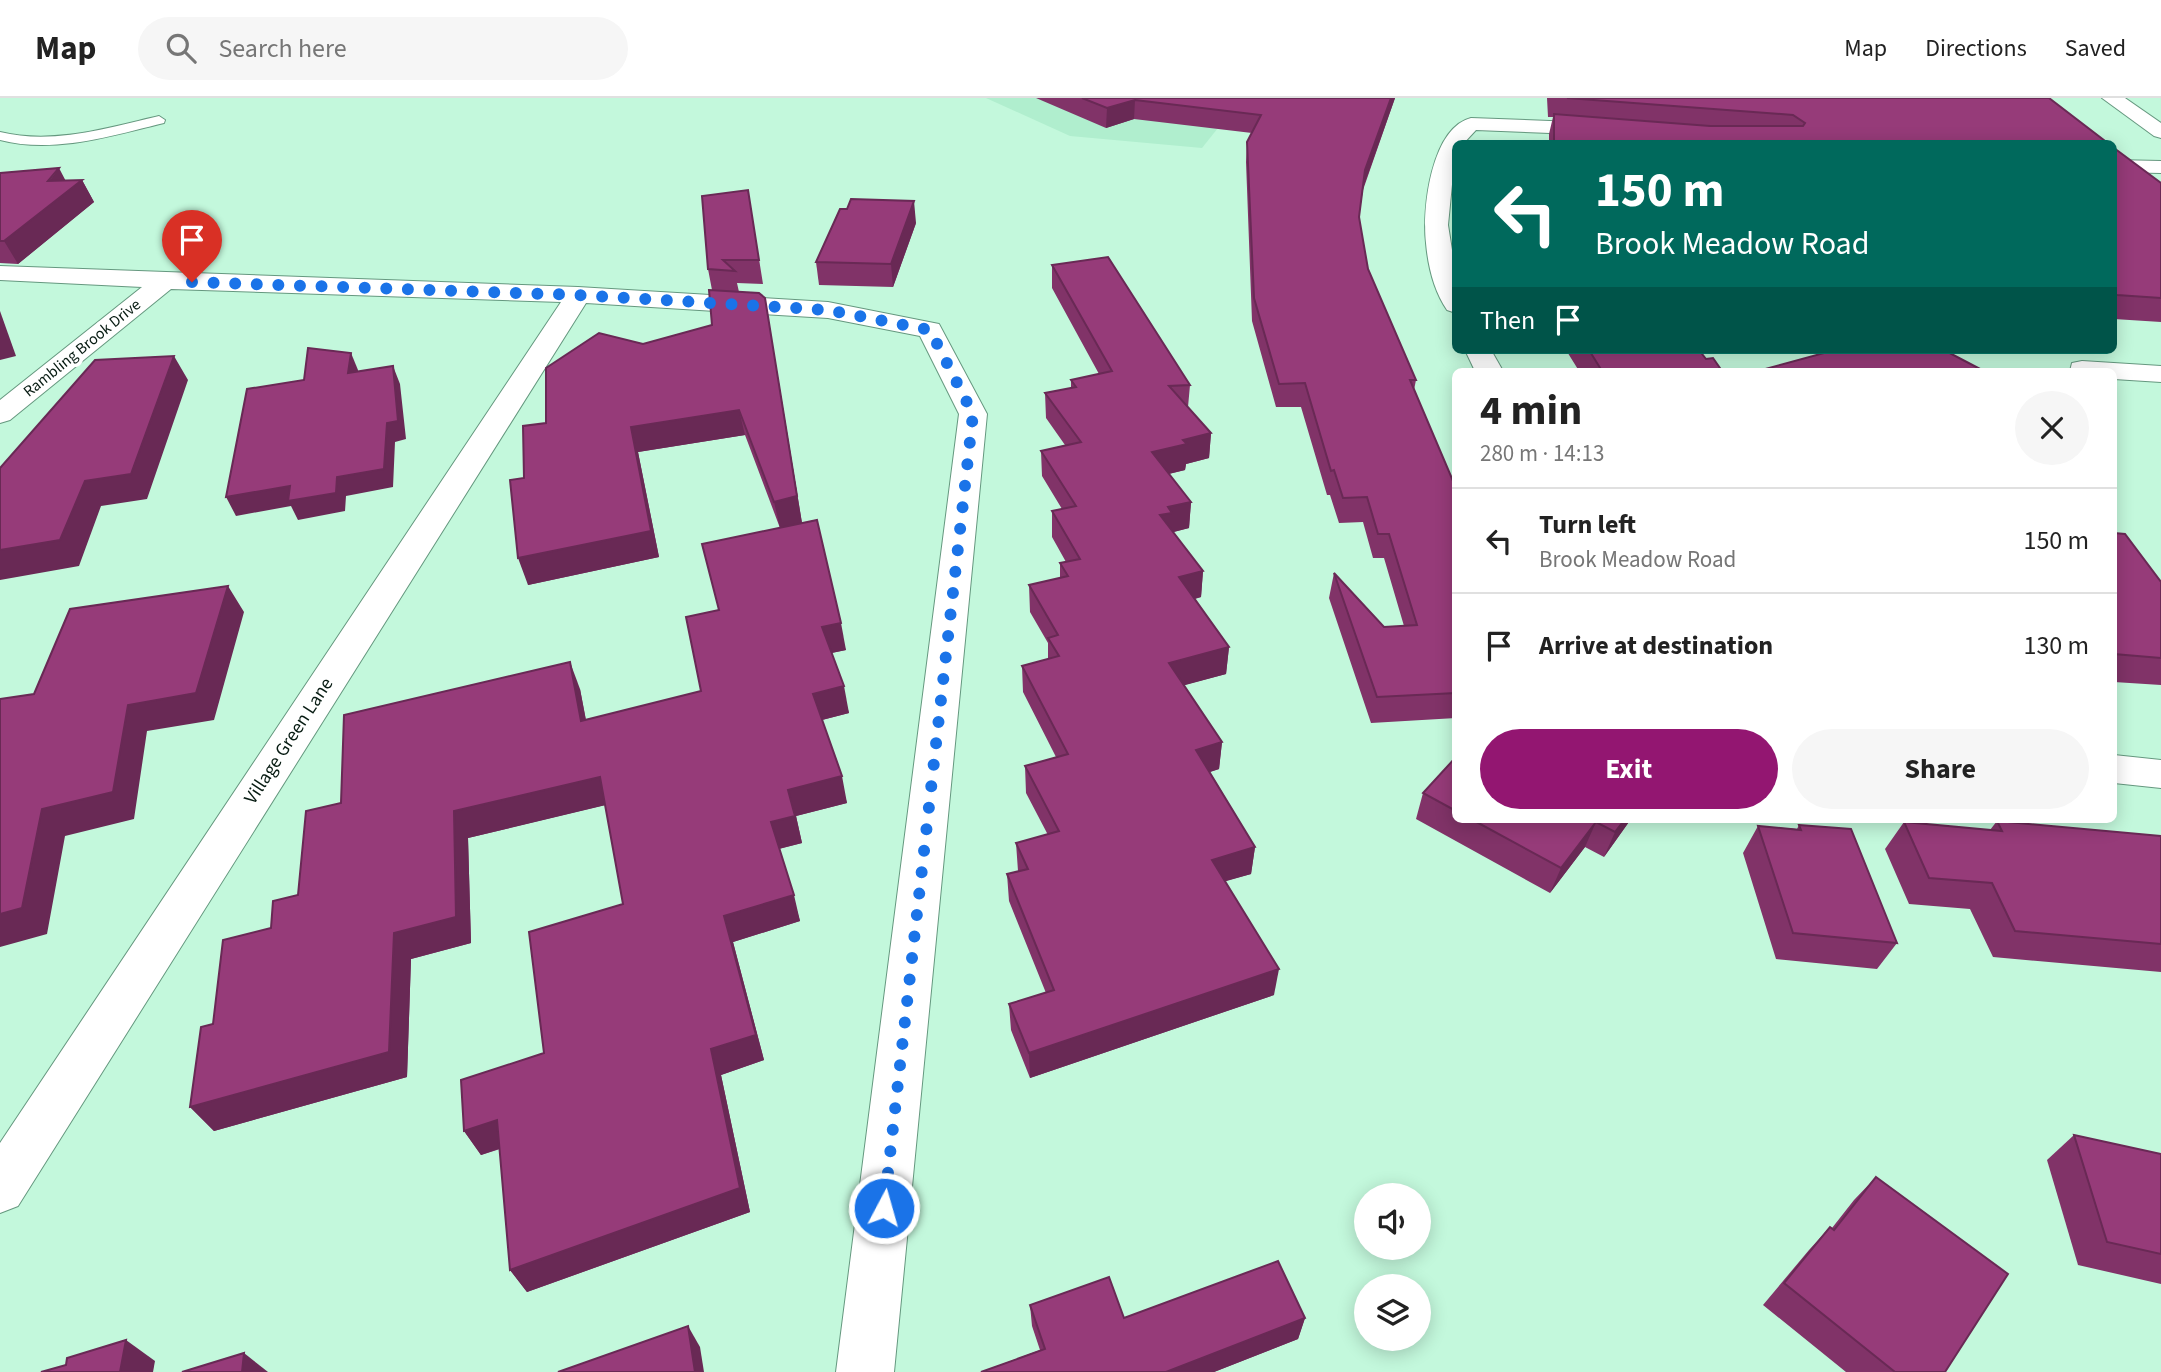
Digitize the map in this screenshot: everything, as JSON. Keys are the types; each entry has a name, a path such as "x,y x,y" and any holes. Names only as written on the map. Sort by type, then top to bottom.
{"street":[{"path":"2112,98 2161,132"},
{"path":"1457,140 1471,124 1563,126 1627,131"},
{"path":"1452,146 1435,221 1437,253 1452,294"},
{"path":"2117,166 2161,167"},
{"path":"0,272 165,281 578,295 828,310 930,330 973,414 865,1372"},
{"name":"Rambling Brook Drive","path":"0,414 165,281"},
{"name":"Village Green Lane","path":"0,1188 578,295"},
{"path":"2117,371 2161,374"},
{"path":"2117,769 2161,774"}],"lane":[{"path":"0,136 36,140 80,137 159,120"}],"shaded area":[{"path":"986,98 1242,98 1202,148 1070,136"}],"building":[{"path":"1082,98 1391,98 1365,170 1359,217 1368,269 1416,380 1410,380 1452,479 1452,693 1377,697 1334,573 1384,627 1417,625 1389,534 1378,534 1367,497 1343,498 1334,470 1331,471 1305,383 1279,384 1254,298 1247,142 1261,115 1135,100 1107,108"},
{"path":"1567,98 2049,98 2104,140 1554,140 1554,114 1710,126 1803,126 1805,123 1793,115"},
{"path":"2117,150 2161,183 2161,298 2117,295"},
{"path":"59,168 48,181 82,180 4,241 0,241 0,173"},
{"path":"748,190 759,260 723,260 735,271 708,269 702,196"},
{"path":"851,199 914,201 891,264 816,262 840,209 847,209"},
{"path":"1108,257 1190,385 1169,386 1211,433 1183,440 1187,444 1152,452 1191,502 1168,507 1172,513 1160,515 1203,571 1179,577 1229,647 1169,663 1222,742 1196,750 1255,847 1212,860 1279,969 1029,1053 1009,1004 1054,990 1007,874 1028,869 1016,843 1059,831 1025,766 1068,754 1022,666 1059,656 1048,638 1058,635 1029,585 1068,576 1060,563 1080,559 1052,511 1076,506 1041,451 1081,442 1045,393 1076,387 1071,380 1112,371 1052,265"},
{"path":"709,290 759,293 765,298 797,496 774,502 739,410 631,427 651,531 518,558 510,480 524,478 523,426 546,423 546,368 599,333 643,344 712,325"},
{"path":"308,348 351,353 348,373 393,366 398,421 387,423 384,469 337,477 336,493 288,501 290,486 226,497 247,389 304,380"},
{"path":"1591,354 1702,354 1706,359 1713,358 1720,368 1600,368"},
{"path":"1820,354 1952,354 1978,368 1769,368"},
{"path":"174,356 131,474 85,481 60,540 0,550 0,468 95,360"},
{"path":"817,520 841,623 822,627 844,686 813,694 842,776 788,790 795,816 771,822 794,895 724,916 756,1035 711,1049 740,1188 510,1270 497,1120 464,1131 461,1080 544,1053 529,932 623,904 600,777 454,811 456,917 394,933 389,1052 190,1107 201,1027 213,1024 223,940 271,928 273,901 298,895 306,811 341,803 344,715 570,662 581,721 701,691 686,617 719,610 702,544"},
{"path":"2117,533 2125,534 2161,582 2161,658 2117,654"},
{"path":"228,586 196,693 128,705 113,792 42,809 22,908 0,914 0,699 34,694 70,609"},
{"path":"1452,761 1452,809 1423,793"},
{"path":"1478,823 1595,823 1561,868"},
{"path":"1598,823 1622,823 1615,832"},
{"path":"1904,823 2002,831 1998,823 2161,836 2161,944 2015,931 1992,883 1929,878"},
{"path":"1799,825 1851,829 1897,943 1793,933 1758,826 1801,830"},
{"path":"2074,1135 2161,1154 2161,1254 2107,1242"},
{"path":"1876,1177 2008,1274 1945,1372 1895,1372 1784,1283 1830,1227 1834,1230"},
{"path":"1278,1261 1305,1318 1166,1372 981,1372 1045,1349 1030,1305 1109,1277 1124,1318"},
{"path":"688,1326 695,1372 558,1372"},
{"path":"126,1340 120,1372 41,1372 66,1365 67,1358"},
{"path":"244,1353 242,1372 182,1372"}],"route":[{"path":"192,282 578,295 828,310 930,330 973,414 884,1208"}]}
